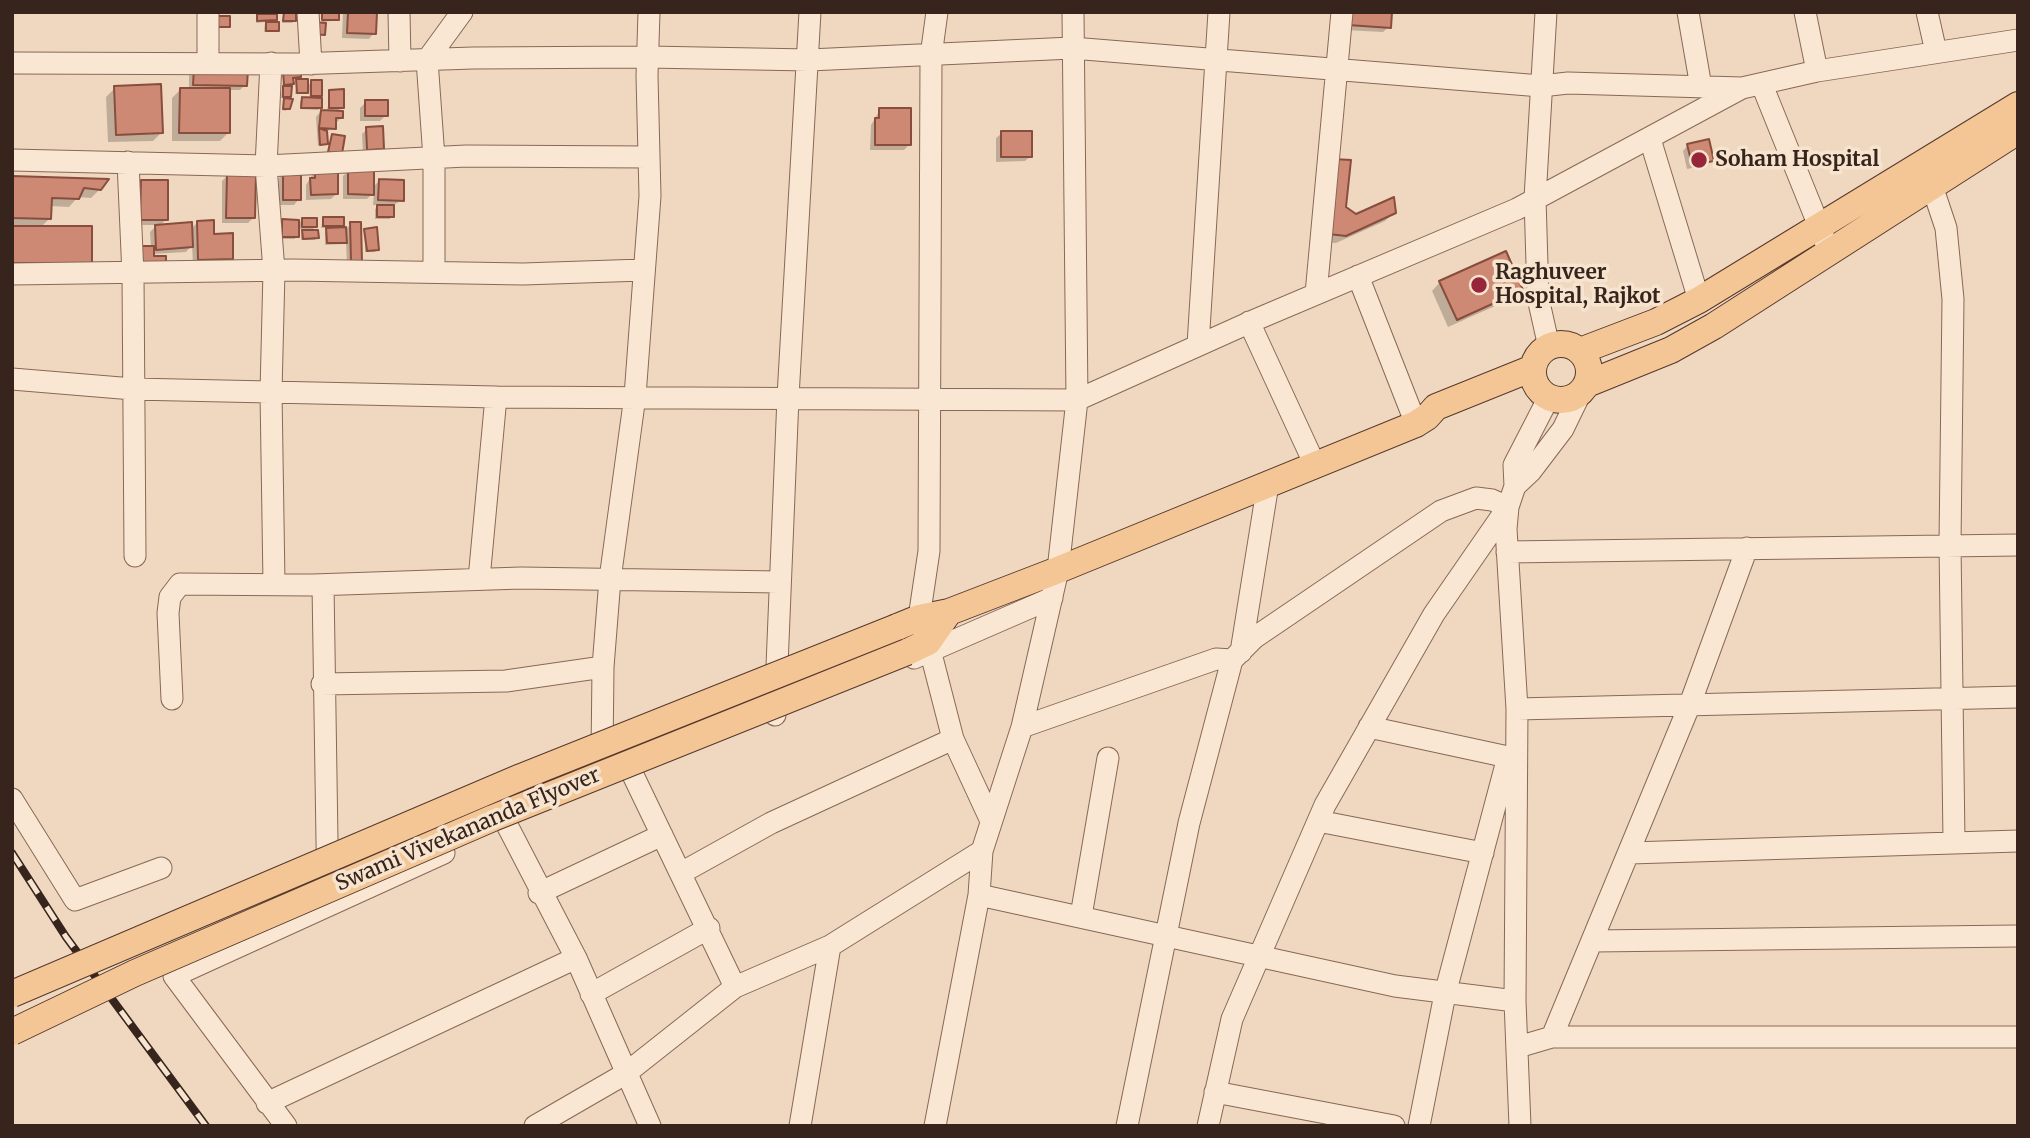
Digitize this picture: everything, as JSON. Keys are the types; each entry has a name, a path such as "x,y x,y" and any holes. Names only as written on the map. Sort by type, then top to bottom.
{"main road":[{"path":"916,638 949,612 1422,421 1436,407 1539,382 1568,400 1583,389 1671,350 2018,105"},
{"path":"1580,351 1656,322 1825,241 1932,186 2018,131"},
{"path":"1539,382 1538,356 1549,347 1562,344 1580,351 1590,370 1583,389"},
{"name":"Swami Vivekananda Flyover","path":"12,994 521,777 916,638"},
{"name":"Swami Vivekananda Flyover","path":"12,1032 146,968 916,638"}],"street":[{"path":"208,12 208,63"},
{"path":"309,12 311,64"},
{"path":"399,12 400,61"},
{"path":"434,271 433,158 427,60 462,12"},
{"path":"601,786 603,667 610,579 635,396 650,196 649,12"},
{"path":"775,715 788,397 810,12"},
{"path":"937,12 931,56 929,551 916,638 953,739 991,821"},
{"path":"935,1126 979,895 982,851 1022,727 1058,570 1077,400 1073,12"},
{"path":"1198,345 1219,12"},
{"path":"1316,294 1342,12"},
{"path":"1546,12 1535,198 1538,298 1549,347"},
{"path":"1688,12 1701,87"},
{"path":"1805,12 1817,71"},
{"path":"1927,12 1936,52"},
{"path":"12,63 311,64 648,57 809,60 1072,48 1541,86 1568,83 1701,87 1752,86 1817,71 1936,52 2016,46"},
{"path":"271,63 266,166 274,271 271,392 274,584"},
{"path":"12,379 133,390 496,397 1077,400 1249,322 1517,209 1752,86"},
{"path":"1752,86 1825,241"},
{"path":"1650,139 1699,300"},
{"path":"12,160 266,166 343,161 405,162 433,158 649,157"},
{"path":"128,162 133,275 135,556"},
{"path":"1932,186 1946,228 1952,289 1950,544 1955,698 1954,841"},
{"path":"12,274 434,271 523,274 643,270"},
{"path":"1358,276 1422,421"},
{"path":"1249,322 1315,465"},
{"path":"1520,1126 1515,1001 1517,717 1507,552 1508,508 1515,486 1514,465 1539,382"},
{"path":"1515,486 1531,471 1563,429 1583,389"},
{"path":"479,579 496,397"},
{"path":"1127,1126 1189,823 1236,656 1268,484"},
{"path":"1022,727 1216,659 1236,656 1254,638 1441,511 1476,498 1492,500 1508,508"},
{"path":"1208,1126 1231,1019 1261,956 1318,821 1434,614 1508,508"},
{"path":"1507,552 2018,545"},
{"path":"1552,1037 1690,704 1746,548"},
{"path":"172,699 168,613 174,590 190,583 323,585 479,579 779,582"},
{"path":"323,585 322,684 328,906"},
{"path":"286,1126 174,976 507,825 775,715 916,638 1052,598"},
{"path":"322,684 506,681 603,667"},
{"path":"1517,717 1690,704 2018,697"},
{"path":"1419,1126 1445,994 1517,717"},
{"path":"1370,727 1508,757"},
{"path":"681,873 771,823 953,739"},
{"path":"1081,916 1108,758"},
{"path":"632,773 735,988"},
{"path":"12,799 75,900 160,868"},
{"path":"1318,821 1483,853"},
{"path":"507,825 576,958 650,1126"},
{"path":"540,892 662,835"},
{"path":"1630,853 2018,841"},
{"path":"535,1126 625,1074 735,988 830,946 982,851"},
{"path":"979,895 1445,994 1515,1001"},
{"path":"591,994 708,929"},
{"path":"1593,941 2018,936"},
{"path":"799,1125 830,946"},
{"path":"267,1102 576,958"},
{"path":"1518,1047 1552,1037 2018,1037"},
{"path":"1215,1092 1324,1120 1394,1126"}],"building":[{"path":"284,12 296,12 296,21 283,21"},
{"path":"322,12 339,12 339,20 322,20"},
{"path":"348,12 377,12 376,34 347,33"},
{"path":"1349,12 1392,12 1391,28 1348,25"},
{"path":"257,14 277,14 277,20 257,21"},
{"path":"218,16 230,16 230,27 217,27"},
{"path":"266,22 279,22 279,31 266,31"},
{"path":"313,22 326,23 325,35 312,34"},
{"path":"194,67 248,68 247,86 193,85"},
{"path":"283,71 301,71 301,77 293,78 294,84 284,85"},
{"path":"296,79 308,79 308,93 297,93"},
{"path":"311,80 322,80 322,96 311,96"},
{"path":"161,84 163,133 116,135 114,86"},
{"path":"283,86 292,86 291,97 283,97"},
{"path":"180,88 230,88 230,133 179,133"},
{"path":"344,89 344,108 329,108 329,90"},
{"path":"302,97 322,98 322,108 301,108"},
{"path":"284,98 293,99 290,109 283,109"},
{"path":"365,100 388,100 388,116 365,116"},
{"path":"879,108 911,108 911,145 875,145 875,118 879,118"},
{"path":"321,110 343,111 343,118 336,118 336,129 319,128"},
{"path":"383,126 384,149 367,150 366,127"},
{"path":"319,128 327,131 328,144 320,145"},
{"path":"1001,131 1032,131 1032,157 1001,157"},
{"path":"332,134 345,136 342,154 328,152"},
{"path":"1709,139 1714,161 1692,165 1687,144"},
{"path":"1333,159 1351,160 1346,207 1356,214 1394,197 1396,213 1346,236 1328,234"},
{"path":"315,168 338,168 338,194 311,195 310,178 315,178"},
{"path":"348,169 374,169 374,195 348,194"},
{"path":"283,171 301,171 301,200 283,200"},
{"path":"227,174 256,174 255,218 226,218"},
{"path":"12,176 109,179 101,190 84,188 79,199 52,198 51,219 12,218"},
{"path":"379,179 404,180 404,201 378,200"},
{"path":"141,180 168,180 168,220 140,220"},
{"path":"377,205 394,205 394,217 377,217"},
{"path":"323,217 344,217 344,226 323,226"},
{"path":"302,218 317,218 317,227 302,227"},
{"path":"282,219 299,220 299,237 282,237"},
{"path":"214,220 214,234 233,233 233,259 198,260 197,221"},
{"path":"192,222 193,247 156,250 155,225"},
{"path":"350,222 361,222 362,262 351,262"},
{"path":"12,226 92,226 92,263 12,263"},
{"path":"346,227 347,243 327,243 326,228"},
{"path":"377,227 379,250 367,251 364,229"},
{"path":"302,230 318,230 319,238 303,239"},
{"path":"135,246 154,246 154,256 166,256 166,267 135,267"},
{"path":"1506,251 1523,290 1457,320 1439,281"}],"railway":[{"path":"12,853 66,937 206,1126"}],"place":[{"name":"Soham Hospital","path":"1699,160"},
{"name":"Raghuveer Hospital, Rajkot","path":"1479,285"}]}
